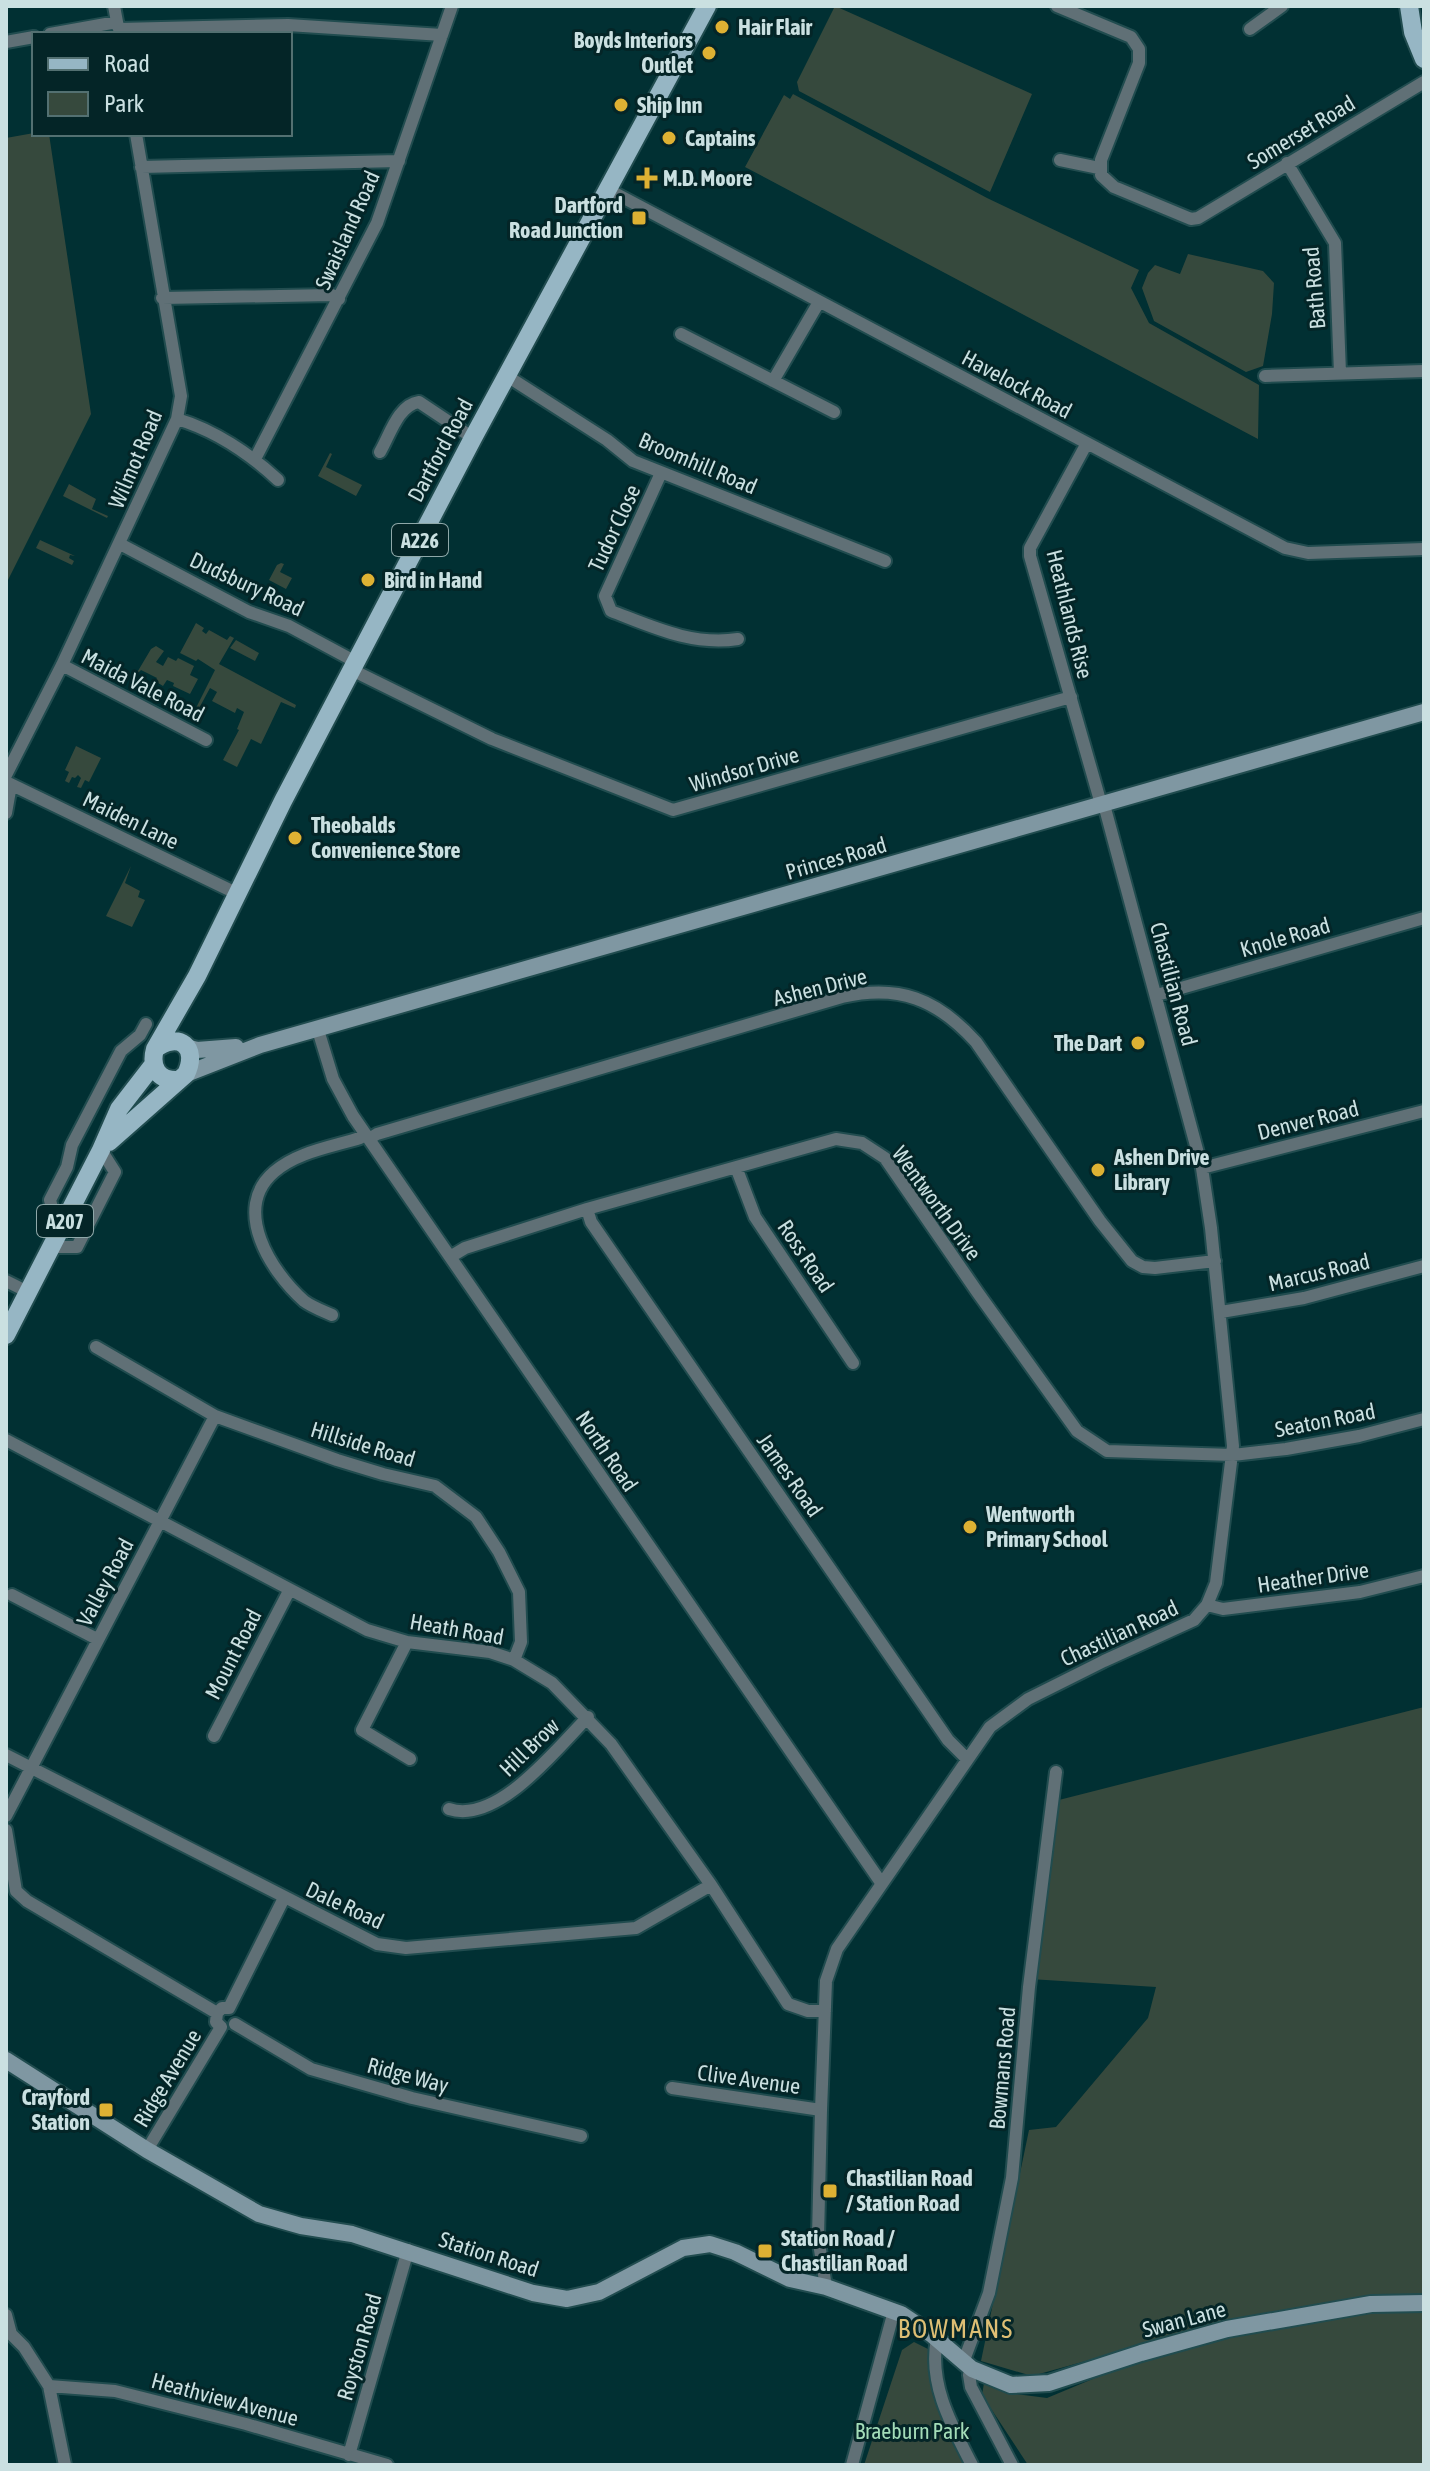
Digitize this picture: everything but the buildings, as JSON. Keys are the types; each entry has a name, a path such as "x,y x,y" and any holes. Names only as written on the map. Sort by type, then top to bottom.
{"main road":[{"name":"Dartford Road","path":"154,1057 283,801 473,438 707,6"},
{"path":"1409,6 1413,32 1424,59"},
{"name":"Dartford Road","path":"180,1007 178,1033 183,1044"},
{"path":"165,1042 183,1044 191,1056 182,1077 169,1080 160,1076 154,1057 165,1042"},
{"name":"A207","path":"6,1335 119,1109 154,1057"},
{"name":"A207","path":"101,1150 182,1077"}],"street":[{"path":"114,6 118,28"},
{"name":"Swaisland Road","path":"255,459 377,223 452,6"},
{"path":"1057,6 1131,37 1139,49 1139,63 1099,168 1060,160"},
{"path":"1250,29 1282,6"},
{"path":"73,32 118,28 288,25 442,35"},
{"path":"6,42 32,37"},
{"name":"Somerset Road","path":"1099,168 1101,175 1111,185 1187,218 1198,218 1424,82"},
{"name":"Wilmot Road","path":"6,813 8,781 177,419 181,396 136,136"},
{"path":"141,167 399,161"},
{"name":"Bath Road","path":"1287,163 1335,243 1340,373"},
{"name":"Havelock Road","path":"607,189 1296,552 1424,549"},
{"path":"162,298 332,295 339,299"},
{"path":"773,381 819,302"},
{"path":"681,334 834,412"},
{"path":"1265,376 1424,371"},
{"name":"Broomhill Road","path":"507,376 607,440 633,461 885,561"},
{"path":"380,452 403,409 410,403 419,402 473,438"},
{"path":"177,419 195,425 255,459 278,480"},
{"name":"Heathlands Rise","path":"1087,443 1030,548 1030,556 1102,804"},
{"name":"Tudor Close","path":"661,473 605,596 611,611 685,639 716,643 738,639"},
{"name":"Dudsbury Road","path":"120,544 249,612 289,626 354,666"},
{"name":"Maida Vale Road","path":"62,665 206,740"},
{"name":"Windsor Drive","path":"354,666 492,739 673,810 1071,697"},
{"name":"Princes Road","path":"182,1077 260,1045 1424,712"},
{"name":"Maiden Lane","path":"8,781 238,894"},
{"name":"Chastilian Road","path":"826,2287 818,2237 821,2110 826,1981 837,1949 990,1727 1008,1711 1104,1661 1187,1625 1207,1605 1218,1572 1233,1455 1221,1312 1202,1168 1157,995 1102,804"},
{"name":"Knole Road","path":"1157,995 1424,918"},
{"name":"Ashen Drive","path":"332,1315 306,1302 277,1271 262,1245 255,1218 259,1193 271,1174 291,1159 842,997 877,991 919,999 961,1026 976,1042 1100,1221 1132,1261 1143,1267 1155,1268 1215,1261"},
{"path":"66,1219 52,1208 50,1200 67,1167 72,1145 121,1051 140,1035 146,1024"},
{"name":"North Road","path":"318,1030 338,1090 367,1136 882,1884"},
{"name":"Princes Road","path":"183,1044 212,1050 260,1045"},
{"path":"98,1097 119,1109"},
{"name":"Denver Road","path":"1202,1168 1424,1111"},
{"name":"Wentworth Drive","path":"450,1257 465,1248 587,1209 836,1139 862,1143 885,1158 1077,1431 1107,1451 1233,1455"},
{"path":"52,1247 77,1247 115,1172 101,1150"},
{"name":"Ross Road","path":"736,1167 755,1217 853,1363"},
{"name":"James Road","path":"587,1209 591,1222 948,1740 967,1759"},
{"name":"Marcus Road","path":"1221,1312 1304,1298 1424,1266"},
{"path":"6,1281 28,1292"},
{"name":"Hillside Road","path":"96,1347 215,1416 337,1460 435,1486 476,1517 499,1552 519,1592 521,1642 514,1660"},
{"name":"Valley Road","path":"30,1767 215,1416"},
{"name":"Seaton Road","path":"1233,1455 1328,1442 1424,1419"},
{"name":"Heath Road","path":"6,1440 367,1630 407,1642 490,1652 514,1660 552,1683 611,1744 711,1885 788,2004 808,2011 825,2011"},
{"name":"Heather Drive","path":"1207,1605 1223,1609 1360,1592 1424,1576"},
{"name":"Mount Road","path":"214,1736 289,1591"},
{"path":"12,1595 97,1639"},
{"path":"407,1642 362,1730 410,1759"},
{"name":"Hill Brow","path":"449,1809 472,1811 510,1795 588,1717"},
{"name":"Dale Road","path":"6,1755 377,1944 406,1948 636,1928 711,1885"},
{"path":"6,1816 30,1767"},
{"name":"Bowmans Road","path":"968,2366 989,2293 1012,2178 1029,1987 1056,1772"},
{"path":"6,1830 16,1891 27,1901 223,2010 284,1898"},
{"name":"Ridge Avenue","path":"223,2010 236,2016 235,2024 226,2028 216,2022 223,2010"},
{"name":"Ridge Way","path":"235,2024 311,2069 412,2098 581,2136"},
{"name":"Ridge Avenue","path":"147,2150 221,2027"},
{"name":"Station Road","path":"6,2060 147,2150 259,2214 301,2226 352,2234 533,2293 567,2299 599,2292 668,2254 697,2244 723,2248 790,2279 826,2287 894,2311 937,2339 968,2366"},
{"name":"Clive Avenue","path":"672,2088 821,2110"},
{"name":"Royston Road","path":"349,2455 408,2250"},
{"name":"Swan Lane","path":"968,2366 1011,2385 1044,2384 1227,2329 1371,2304 1424,2303"},
{"path":"852,2465 894,2311"},
{"path":"6,2315 11,2334 24,2347 49,2386 65,2465"},
{"path":"937,2339 936,2378 950,2421 972,2465"},
{"path":"968,2366 971,2387 1012,2465"},
{"name":"Heathview Avenue","path":"49,2386 115,2391 387,2465"}],"green space":[{"path":"835,6 1032,94 990,192 799,91 797,82"},
{"path":"793,94 987,198 1139,270 1131,288 1149,323 1259,385 1258,439 745,167 784,95 790,99"},
{"path":"32,133 32,136 49,136 91,414 6,584 6,138"},
{"path":"1188,254 1263,271 1274,283 1263,366 1246,372 1154,321 1142,288 1148,273 1155,265 1180,274"},
{"path":"330,453 326,467 362,485 356,496 318,476"},
{"path":"69,484 96,499 92,509 107,518 63,496"},
{"path":"40,540 75,556 70,555 69,558 74,561 72,565 36,548"},
{"path":"281,563 284,564 280,572 292,578 286,589 269,580"},
{"path":"196,623 204,628 202,631 206,634 209,630 227,640 230,636 234,638 219,664 296,705 295,708 281,702 261,744 251,739 237,767 223,760 239,730 244,712 237,708 235,713 212,701 217,692 210,688 197,712 195,710 215,670 198,659 196,661 180,653"},
{"path":"236,640 259,653 255,661 230,648"},
{"path":"156,646 164,651 156,662 163,666 168,657 194,666 190,675 198,679 190,694 167,680 163,686 155,681 157,678 141,670 135,676"},
{"path":"76,746 101,758 89,782 85,780 81,788 77,787 81,778 78,775 72,777 69,783 65,781 69,772 65,770"},
{"path":"131,866 125,883 140,891 138,897 145,900 132,927 106,916"},
{"path":"1424,1707 1424,2465 1028,2465 982,2395 984,2383 1009,2393 1047,2398 1107,2373 1223,2338 1366,2311 1367,2298 1172,2337 1032,2376 981,2361 1029,2130 1056,2127 1148,2018 1156,1987 1030,1979 1055,1801"},
{"name":"Braeburn Park","path":"914,2342 930,2350 933,2396 966,2462 961,2465 864,2465 902,2350"}],"place":[{"name":"Hair Flair","path":"722,27"},
{"name":"Boyds Interiors Outlet","path":"709,53"},
{"name":"Ship Inn","path":"621,105"},
{"name":"Captains","path":"669,138"},
{"name":"M.D. Moore","path":"647,178"},
{"name":"Dartford Road Junction","path":"639,218"},
{"name":"Bird in Hand","path":"368,580"},
{"name":"Theobalds Convenience Store","path":"295,838"},
{"name":"The Dart","path":"1138,1043"},
{"name":"Ashen Drive Library","path":"1098,1170"},
{"name":"Wentworth Primary School","path":"970,1527"},
{"name":"Crayford Station","path":"106,2110"},
{"name":"Chastilian Road / Station Road","path":"830,2191"},
{"name":"Station Road / Chastilian Road","path":"765,2251"}],"district":[{"name":"BOWMANS","path":"956,2329"}]}
